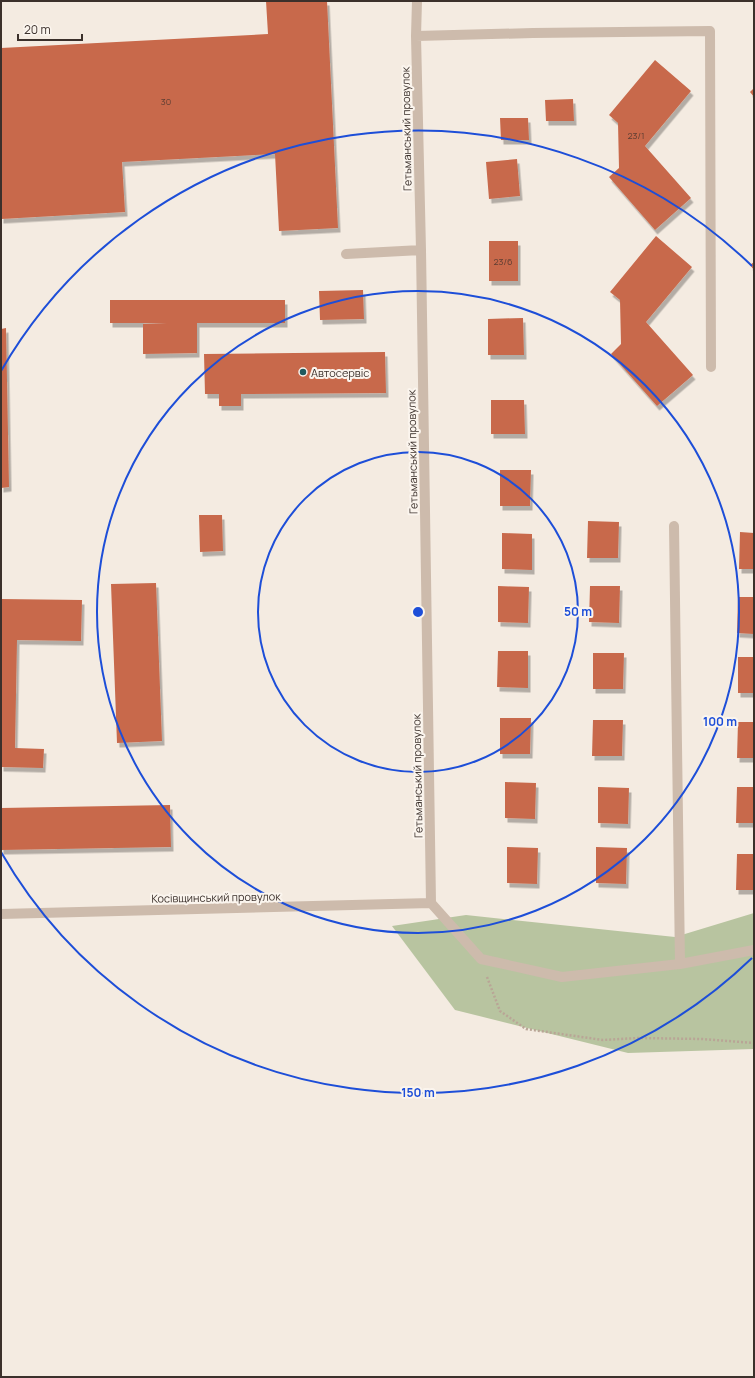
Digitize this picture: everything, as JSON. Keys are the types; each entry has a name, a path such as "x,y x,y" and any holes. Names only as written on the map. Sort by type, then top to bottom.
{"street":[{"name":"Гетьманський провулок","path":"417,1 416,36 421,250 431,903"},
{"path":"416,36 710,31 711,367"},
{"path":"346,254 421,250"},
{"path":"674,526 680,964"},
{"path":"431,903 481,959 562,977 680,964 754,950"},
{"name":"Косівщинський провулок","path":"1,914 431,903"}],"path":[{"path":"481,959 500,1011 526,1029 603,1040 638,1038 754,1043"}],"green space":[{"path":"754,913 754,1049 628,1053 455,1010 392,926 466,915 675,937"}],"building":[{"path":"266,1 327,1 338,228 279,231 275,154 122,162 125,212 1,219 1,48 268,34"},
{"path":"655,60 691,91 645,146 691,198 655,230 609,177 619,168 618,123 609,115"},
{"path":"754,88 754,97 750,92"},
{"path":"573,99 574,121 546,121 545,100"},
{"path":"500,118 528,118 529,140 501,140"},
{"path":"517,159 520,196 489,199 486,162"},
{"path":"656,236 692,267 646,322 693,375 657,406 611,354 621,344 620,300 610,292"},
{"path":"489,241 518,241 518,281 489,281"},
{"path":"754,262 754,270 750,265"},
{"path":"363,290 364,319 320,320 319,291"},
{"path":"110,300 285,300 285,323 197,323 197,353 143,354 143,324 167,323 110,323"},
{"path":"523,318 524,355 488,355 488,319"},
{"path":"6,328 9,487 1,488 1,329"},
{"path":"385,352 386,393 241,394 241,406 219,406 219,394 205,394 204,354"},
{"path":"491,400 524,400 525,434 491,434"},
{"path":"500,470 531,470 530,506 500,506"},
{"path":"199,515 222,515 223,551 200,552"},
{"path":"588,521 619,522 618,558 587,558"},
{"path":"740,532 754,533 754,569 739,569"},
{"path":"502,533 532,534 532,570 502,569"},
{"path":"156,583 162,741 117,743 111,584"},
{"path":"498,586 529,587 528,623 498,622"},
{"path":"590,586 620,586 619,623 589,622"},
{"path":"738,597 754,597 754,634 737,633"},
{"path":"1,599 82,600 81,641 17,640 15,748 44,749 43,768 1,767"},
{"path":"498,651 528,651 528,688 497,687"},
{"path":"593,653 624,653 623,689 593,689"},
{"path":"738,657 754,657 754,693 738,693"},
{"path":"500,718 531,718 530,754 500,754"},
{"path":"593,720 623,720 622,756 592,756"},
{"path":"738,722 754,722 754,758 737,758"},
{"path":"505,782 536,783 535,819 505,818"},
{"path":"598,787 629,788 628,824 598,823"},
{"path":"737,787 754,787 754,823 736,823"},
{"path":"170,805 171,847 1,850 1,808"},
{"path":"507,847 538,848 537,884 507,883"},
{"path":"596,847 627,848 626,884 596,883"},
{"path":"737,854 754,854 754,890 736,890"}],"place":[{"name":"Автосервіс","path":"303,372"}]}
